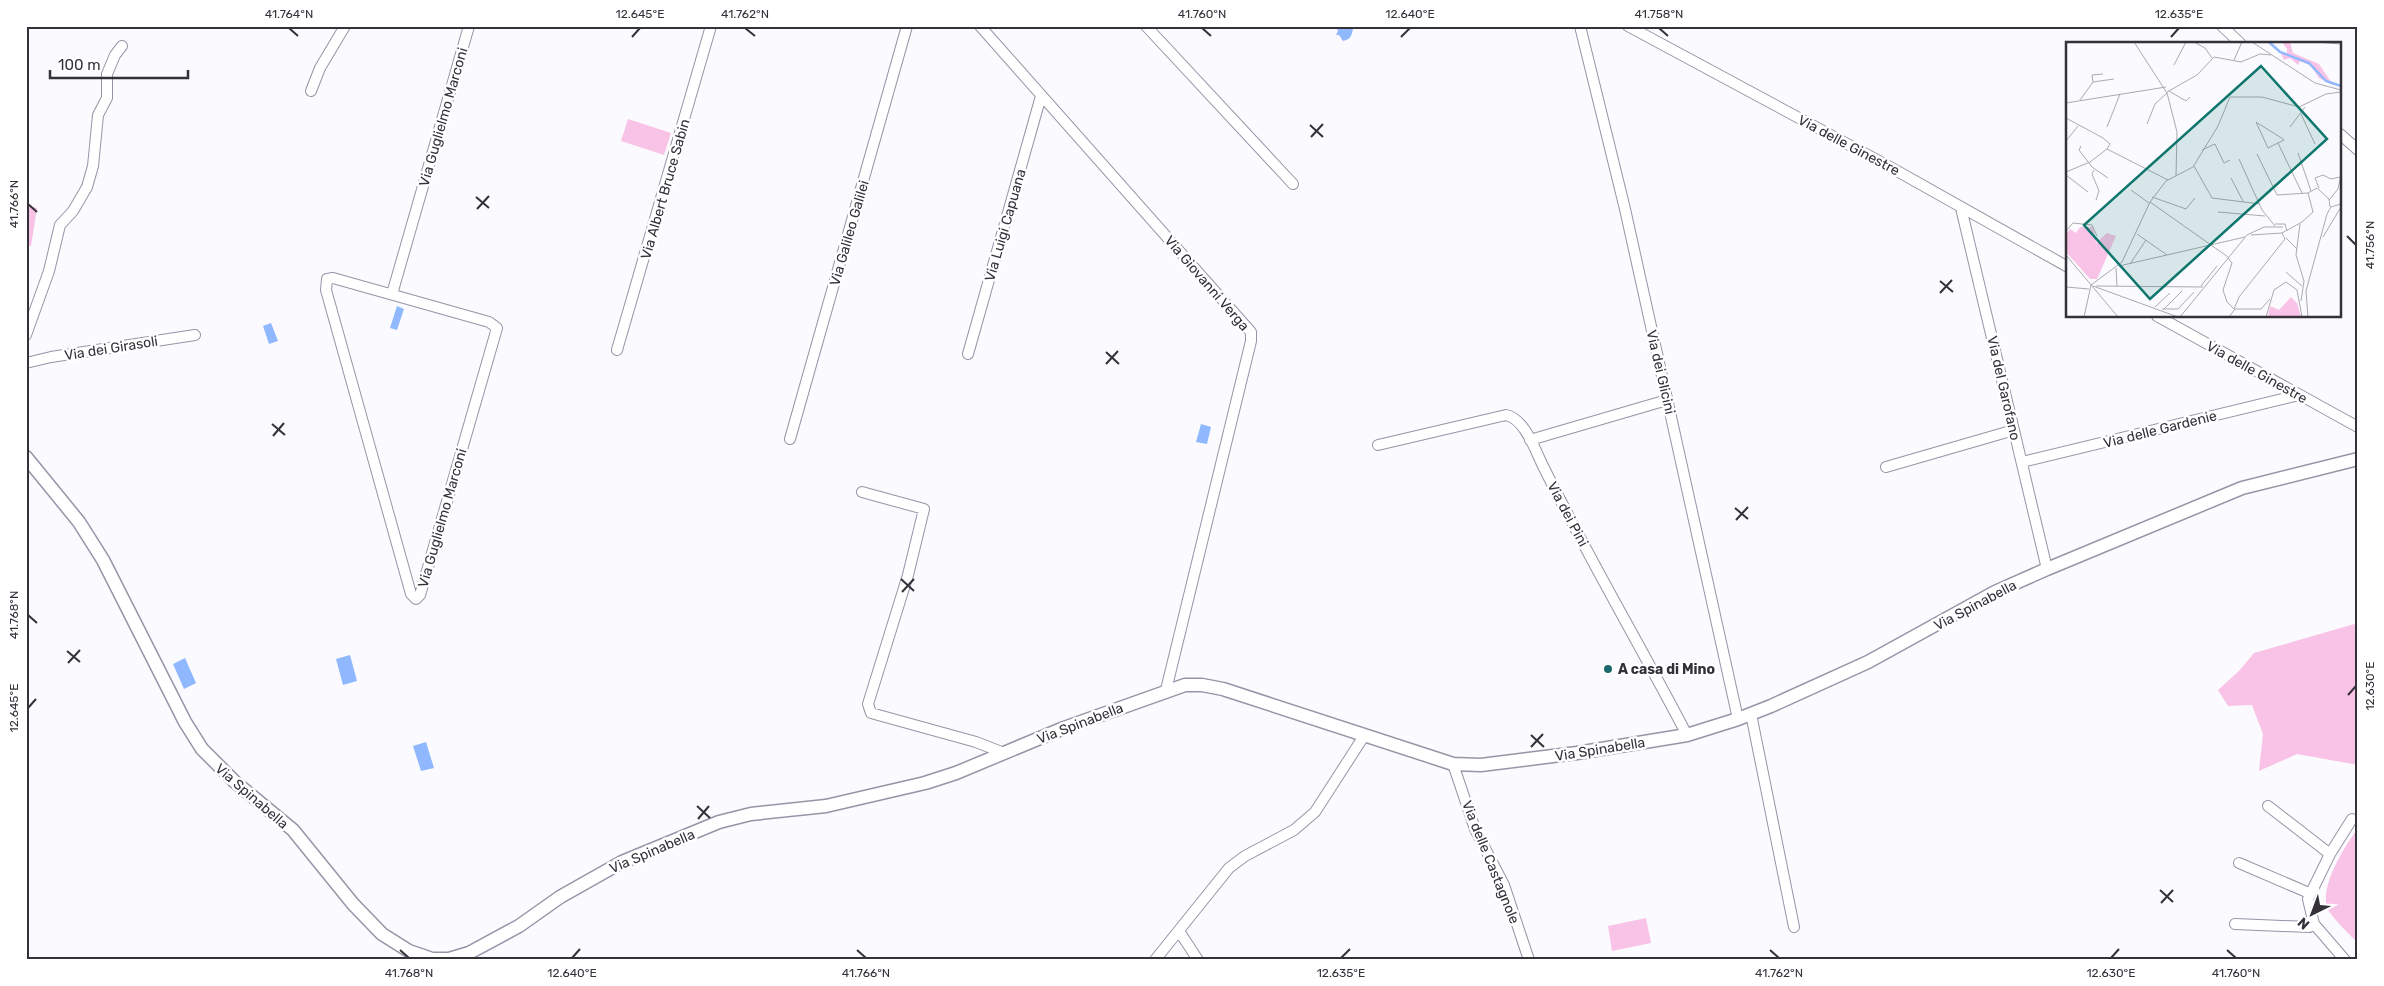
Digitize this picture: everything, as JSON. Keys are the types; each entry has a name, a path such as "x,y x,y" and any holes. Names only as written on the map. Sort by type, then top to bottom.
{"street":[{"path":"311,91 320,68 345,26"},
{"name":"Via Guglielmo Marconi","path":"392,294 469,26"},
{"name":"Via Albert Bruce Sabin","path":"617,350 711,26"},
{"name":"Via Galileo Galilei","path":"790,439 907,26"},
{"name":"Via Giovanni Verga","path":"980,26 1251,332 1251,341 1166,690"},
{"path":"1146,26 1293,184"},
{"name":"Via dei Glicini","path":"1580,26 1625,209 1738,719"},
{"name":"Via delle Ginestre","path":"1628,26 1885,164 2066,266"},
{"path":"2222,26 2239,42"},
{"path":"26,334 48,271 60,225 73,211 87,187 93,166 98,115 107,98 107,74 115,55 122,46"},
{"name":"Via Luigi Capuana","path":"968,354 1041,96"},
{"path":"2342,136 2358,150"},
{"name":"Via del Garofano","path":"1961,208 2047,569"},
{"name":"Via Guglielmo Marconi","path":"333,278 392,294 489,322 497,330 420,595 416,599 412,596 408,584 325,282 327,279 333,278"},
{"name":"Via delle Ginestre","path":"2161,318 2358,428"},
{"name":"Via dei Girasoli","path":"26,363 51,357 195,335"},
{"name":"Via delle Gardenie","path":"2022,462 2299,395"},
{"path":"1530,440 1667,400"},
{"name":"Via dei Pini","path":"1378,445 1506,415 1517,420 1530,440 1571,522 1687,735"},
{"path":"1886,467 2014,430"},
{"name":"Via Spinabella","path":"26,457 74,516 103,560 185,722 202,749 236,782 293,830 353,904 382,934 404,949 422,957 449,959 469,953 519,926 560,897 622,862 719,822 751,814 826,806 904,789 956,773 1064,728 1166,690 1191,685 1215,687 1453,764 1481,765 1687,735 1751,714 1868,662 1995,592 2237,490 2358,459"},
{"path":"862,492 924,509 908,575 868,704 869,710 872,713 976,742 1004,753"},
{"path":"1751,714 1794,927"},
{"path":"1155,960 1229,868 1245,856 1294,830 1315,812 1364,736"},
{"name":"Via delle Castagnole","path":"1453,764 1474,829 1504,886 1529,960"},
{"path":"2268,806 2330,854"},
{"path":"2345,960 2314,924 2310,913 2309,893 2352,819"},
{"path":"2239,863 2309,893"},
{"path":"2235,924 2309,927 2314,924"},
{"path":"1179,931 1198,960"}],"shaded area":[{"path":"628,119 671,133 664,155 621,141"},
{"path":"26,205 37,208 31,246 26,245"},
{"path":"2358,623 2358,765 2297,754 2259,771 2263,734 2252,705 2228,706 2218,690 2239,671 2254,653"},
{"path":"2358,828 2358,943 2332,915 2327,907 2326,898 2330,877 2335,866"},
{"path":"1646,918 1651,943 1612,951 1608,926"}],"water":[{"path":"1336,26 1353,26 1350,38 1343,41 1339,35 1336,35 1338,31"},
{"path":"397,306 404,309 397,330 390,328"},
{"path":"271,323 278,341 269,344 263,326"},
{"path":"1201,424 1211,427 1207,444 1196,442"},
{"path":"350,655 357,681 343,685 336,659"},
{"path":"185,658 196,683 184,689 173,664"},
{"path":"426,742 434,768 421,771 413,746"}],"place":[{"name":"A casa di Mino","path":"1608,669"}]}
